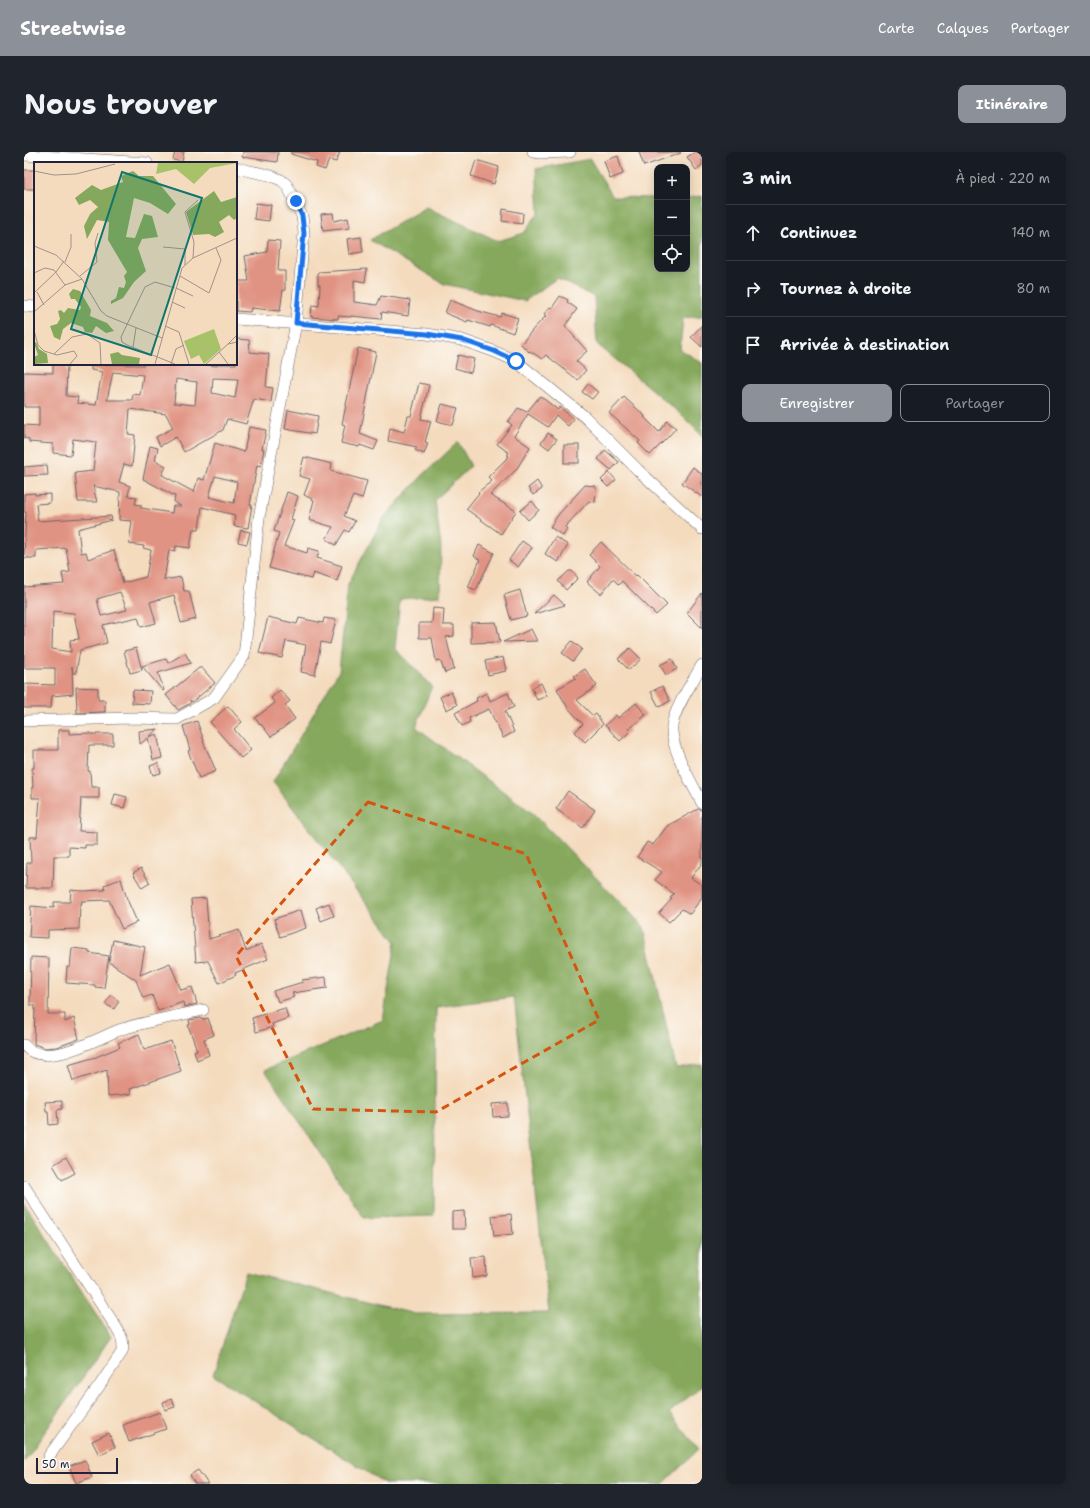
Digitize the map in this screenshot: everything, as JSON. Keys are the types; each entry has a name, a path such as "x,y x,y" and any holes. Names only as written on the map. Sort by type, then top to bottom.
{"street":[{"path":"533,152 570,152"},
{"path":"24,155 132,162"},
{"path":"24,721 131,718 177,719 214,698 244,656 259,518 296,323 304,233 302,216 287,186 281,180 269,175 237,168"},
{"path":"24,306 34,307"},
{"path":"237,319 427,334 462,340 494,351 516,361 584,417 638,470 702,528"},
{"path":"702,666 679,706 672,726 678,756 702,803"},
{"path":"24,1045 32,1052 41,1055 60,1053 77,1049 120,1030 154,1020 203,1010"},
{"path":"24,1186 122,1337 124,1346 122,1352 100,1385 49,1456"}],"highlighted area":[{"path":"368,802 526,854 599,1020 436,1112 313,1109 236,956"}],"green space":[{"path":"590,159 613,197 654,198 654,272 690,272 690,198 702,196 702,316 683,318 680,349 702,363 702,436 677,411 597,344 594,297 557,278 525,301 444,284 370,240 426,207 498,241 524,233 539,212 536,169"},
{"path":"458,442 471,466 435,500 441,546 440,596 400,599 395,648 432,686 416,727 535,815 644,927 676,1068 702,1064 702,1386 669,1413 699,1449 663,1484 386,1484 213,1375 246,1272 415,1314 549,1313 514,997 436,1007 434,1216 364,1218 265,1070 383,1020 396,942 273,782 339,671 348,584 384,517 422,476"},
{"path":"24,1203 111,1337 24,1462"}],"building":[{"path":"175,152 184,152 182,162 173,160"},
{"path":"243,152 278,152 277,162 242,157"},
{"path":"291,152 340,152 336,162 329,160 325,170 316,167 317,162 291,154"},
{"path":"639,152 680,152 681,153 644,166"},
{"path":"697,152 702,159 702,165 696,170 687,157"},
{"path":"618,156 623,174 610,179 604,161"},
{"path":"476,160 499,167 494,184 471,176"},
{"path":"24,170 34,170 34,189 24,189"},
{"path":"256,203 271,205 269,221 254,219"},
{"path":"503,209 523,213 522,224 502,221"},
{"path":"333,213 334,221 348,218 350,228 323,231 321,214"},
{"path":"361,237 363,252 349,254 347,239"},
{"path":"268,240 280,241 278,271 285,271 285,290 283,290 280,311 251,308 250,312 237,311 237,281 249,281 245,256 267,252"},
{"path":"367,269 365,282 354,280 354,302 377,305 381,296 410,300 408,316 382,312 381,319 351,316 338,316 338,319 311,317 312,305 319,306 320,285 318,285 318,272"},
{"path":"560,296 568,300 567,302 577,309 565,326 587,351 576,361 586,370 578,380 546,355 542,359 530,351 529,352 521,344 546,316 544,314 550,307 552,308"},
{"path":"450,300 478,311 500,317 502,313 518,318 513,333 491,325 490,327 468,320 467,322 445,313"},
{"path":"702,325 702,347 691,337"},
{"path":"237,339 249,340 250,352 269,354 266,387 273,388 271,402 254,399 246,424 227,419 223,430 184,452 176,437 160,446 156,437 173,428 166,414 130,409 128,434 135,435 132,466 124,464 119,482 130,486 128,496 137,497 135,504 141,505 141,508 172,513 173,506 181,506 174,502 175,496 143,479 150,446 158,448 155,460 166,466 162,475 194,492 198,478 204,480 215,443 244,452 249,427 266,430 262,449 264,449 261,466 257,465 250,505 252,505 248,528 234,526 235,515 202,507 199,529 193,529 190,548 176,546 175,551 169,550 164,580 181,577 184,591 189,591 196,619 181,623 174,595 150,602 156,623 141,627 138,617 103,625 107,643 80,650 76,673 73,673 72,666 73,694 52,696 51,708 24,708 24,684 55,685 55,668 24,668 24,587 64,584 62,573 70,572 66,548 36,550 36,558 24,558 26,512 24,512 24,494 50,494 50,503 36,504 38,521 111,516 112,520 78,529 81,553 86,552 88,559 114,550 123,583 146,577 151,550 143,548 144,546 129,544 132,521 119,520 120,492 93,486 97,502 78,502 75,473 93,471 96,442 73,439 71,455 53,453 53,444 29,442 29,439 24,438 24,425 39,426 39,407 24,407 24,372 53,373 53,365 67,365 66,396 78,397 77,403 96,405 102,372 91,370 91,365 237,365","holes":["113,372 143,375 140,395 133,394 132,400 107,400","213,378 238,379 235,398 212,393","176,379 197,382 195,405 174,403","215,476 237,482 234,503 209,497","120,592 127,610 101,616 97,599","53,611 74,613 79,639 70,640 71,652 52,649"]},
{"path":"358,348 376,352 360,434 378,441 374,450 360,445 359,447 341,443 345,425 342,424"},
{"path":"458,355 474,359 471,373 455,368"},
{"path":"419,383 429,385 421,419 431,421 425,442 428,443 424,454 415,450 417,447 388,441 390,428 404,432 408,416 411,416"},
{"path":"588,384 598,392 592,399 582,392"},
{"path":"540,396 558,410 560,407 574,419 568,426 556,415 548,427 528,414 514,436 530,447 516,470 490,495 516,511 501,534 466,509 479,493 478,492 492,481 488,477 509,456 507,455 509,453 497,444 512,425 508,422 518,408 527,412"},
{"path":"624,397 645,416 644,417 659,432 667,421 676,428 650,455 638,443 640,441 609,413"},
{"path":"442,404 458,408 453,425 437,421"},
{"path":"288,410 318,416 315,434 285,429"},
{"path":"548,433 557,439 549,449 541,443"},
{"path":"564,445 579,445 579,463 564,463"},
{"path":"605,450 619,462 611,470 598,459"},
{"path":"304,457 332,464 331,471 367,481 362,499 353,496 344,516 355,521 349,532 345,530 336,545 326,539 333,527 309,520 314,500 304,495 310,479 299,476"},
{"path":"47,465 48,475 24,476 24,467"},
{"path":"693,467 702,474 702,497 682,483"},
{"path":"609,472 616,480 608,487 601,480"},
{"path":"537,481 542,489 533,495 528,488"},
{"path":"585,485 596,486 595,502 589,501 565,527 567,529 563,536 550,527 558,515"},
{"path":"287,492 298,496 291,519 294,520 284,546 307,553 308,548 319,551 317,558 342,566 337,581 313,573 311,579 269,568 279,533 274,531"},
{"path":"532,501 539,510 528,520 520,511"},
{"path":"241,530 250,532 247,544 238,542"},
{"path":"555,537 568,545 558,562 545,554"},
{"path":"522,541 532,548 518,567 509,560"},
{"path":"601,542 667,605 656,615 622,581 619,585 613,579 601,594 587,582 600,566 589,555"},
{"path":"479,545 494,553 476,590 468,587 480,560 474,556"},
{"path":"569,571 572,571 578,578 566,590 558,581"},
{"path":"520,590 527,616 511,620 504,595"},
{"path":"702,593 702,628 687,613"},
{"path":"554,595 565,605 534,614"},
{"path":"433,608 444,609 443,625 454,625 454,636 446,637 454,669 445,673 440,660 436,661 432,638 419,638 419,623 432,623"},
{"path":"268,617 297,624 299,618 323,623 324,618 336,620 330,644 321,642 315,675 301,672 306,645 286,641 282,658 259,653"},
{"path":"496,622 500,642 471,643 471,623"},
{"path":"531,629 537,641 503,642"},
{"path":"572,641 582,649 573,661 562,653"},
{"path":"136,648 142,670 130,673 124,651"},
{"path":"630,648 641,659 629,670 618,659"},
{"path":"185,653 191,663 158,673 164,690 163,691 142,666 166,659 168,663"},
{"path":"503,657 506,671 488,675 485,661"},
{"path":"672,659 677,669 666,675 660,665"},
{"path":"199,668 202,668 215,683 192,702 190,700 191,702 189,704 178,710 166,695"},
{"path":"585,669 597,686 577,700 593,716 596,714 603,724 585,742 575,732 583,724 568,708 557,689 576,678 574,676"},
{"path":"541,683 547,696 537,700 532,688"},
{"path":"662,686 670,701 659,707 651,692"},
{"path":"76,687 98,688 98,700 105,700 105,712 77,713"},
{"path":"133,690 151,691 150,704 132,703"},
{"path":"280,690 290,701 285,705 295,719 271,737 255,718 275,703 271,698"},
{"path":"451,692 457,705 446,710 440,697"},
{"path":"487,693 490,701 508,693 514,707 505,711 514,732 503,738 489,709 469,718 470,722 462,726 455,713 477,701 476,698"},
{"path":"636,703 646,715 628,729 630,731 620,741 605,725 616,715 618,718"},
{"path":"228,706 242,722 234,729 251,750 241,758 210,722"},
{"path":"197,721 203,741 216,771 199,778 188,751 190,750 183,726"},
{"path":"158,729 149,737 157,734 162,758 153,760 148,738 140,744 139,731"},
{"path":"58,730 69,730 69,734 113,734 113,745 89,745 88,771 90,771 91,787 99,787 99,798 81,798 79,831 97,832 97,845 85,845 85,848 69,847 69,856 54,856 53,888 26,888 27,863 31,863 30,837 37,837 40,798 32,798 32,768 34,768 34,750 58,750"},
{"path":"158,763 161,773 153,775 150,766"},
{"path":"568,791 595,810 583,828 556,809"},
{"path":"115,794 127,797 124,808 112,805"},
{"path":"698,809 702,810 702,863 691,878 702,885 702,897 690,914 682,909 669,922 659,913 672,899 670,898 674,894 655,880 662,872 637,857 647,842 653,845 667,826"},
{"path":"141,868 150,883 142,888 133,873"},
{"path":"121,879 127,899 137,922 122,929 109,900 82,901 80,905 79,929 48,930 48,938 29,937 31,906 54,908 54,902 70,902 71,890 105,890 104,885"},
{"path":"206,898 209,939 239,930 246,951 261,944 268,959 235,973 236,975 219,983 208,961 196,962 191,899"},
{"path":"329,903 334,916 321,921 316,908"},
{"path":"301,910 306,928 280,937 274,919"},
{"path":"113,940 145,947 140,975 170,963 181,990 192,987 197,1004 184,1007 183,1002 158,1011 152,995 143,998 136,980 109,962"},
{"path":"72,948 89,950 89,953 109,956 104,988 95,987 95,985 66,983 67,967 70,967"},
{"path":"31,957 49,958 48,1014 65,1014 65,1022 74,1018 79,1039 57,1047 45,1048 34,1044 35,1005 30,1005"},
{"path":"326,977 327,988 292,993 294,997 278,1002 273,991 303,982 302,980"},
{"path":"111,995 119,1001 114,1009 105,1004"},
{"path":"285,1008 288,1018 272,1024 273,1027 256,1032 252,1018"},
{"path":"201,1018 202,1020 208,1018 214,1035 204,1039 209,1055 197,1060 194,1051 197,1050 188,1025 190,1025 189,1020"},
{"path":"139,1034 144,1050 171,1041 181,1071 130,1089 131,1094 108,1096 107,1070 73,1081 68,1065 96,1057 120,1047 118,1043"},
{"path":"62,1101 62,1109 57,1110 58,1124 49,1125 48,1111 46,1111 45,1102"},
{"path":"508,1103 508,1116 493,1117 492,1104"},
{"path":"66,1157 75,1173 62,1180 53,1165"},
{"path":"464,1211 465,1229 452,1229 452,1212"},
{"path":"511,1214 513,1234 494,1236 492,1216"},
{"path":"486,1257 487,1276 473,1278 471,1258"},
{"path":"172,1399 175,1407 165,1410 163,1402"},
{"path":"160,1412 166,1429 129,1442 123,1425"},
{"path":"109,1433 115,1447 99,1455 92,1441"},
{"path":"85,1460 92,1477 76,1483 69,1466"},
{"path":"198,1470 208,1484 195,1484 190,1475"}],"route":[{"path":"296,201 302,216 304,233 296,323 427,334 462,340 494,351 516,361"}]}
